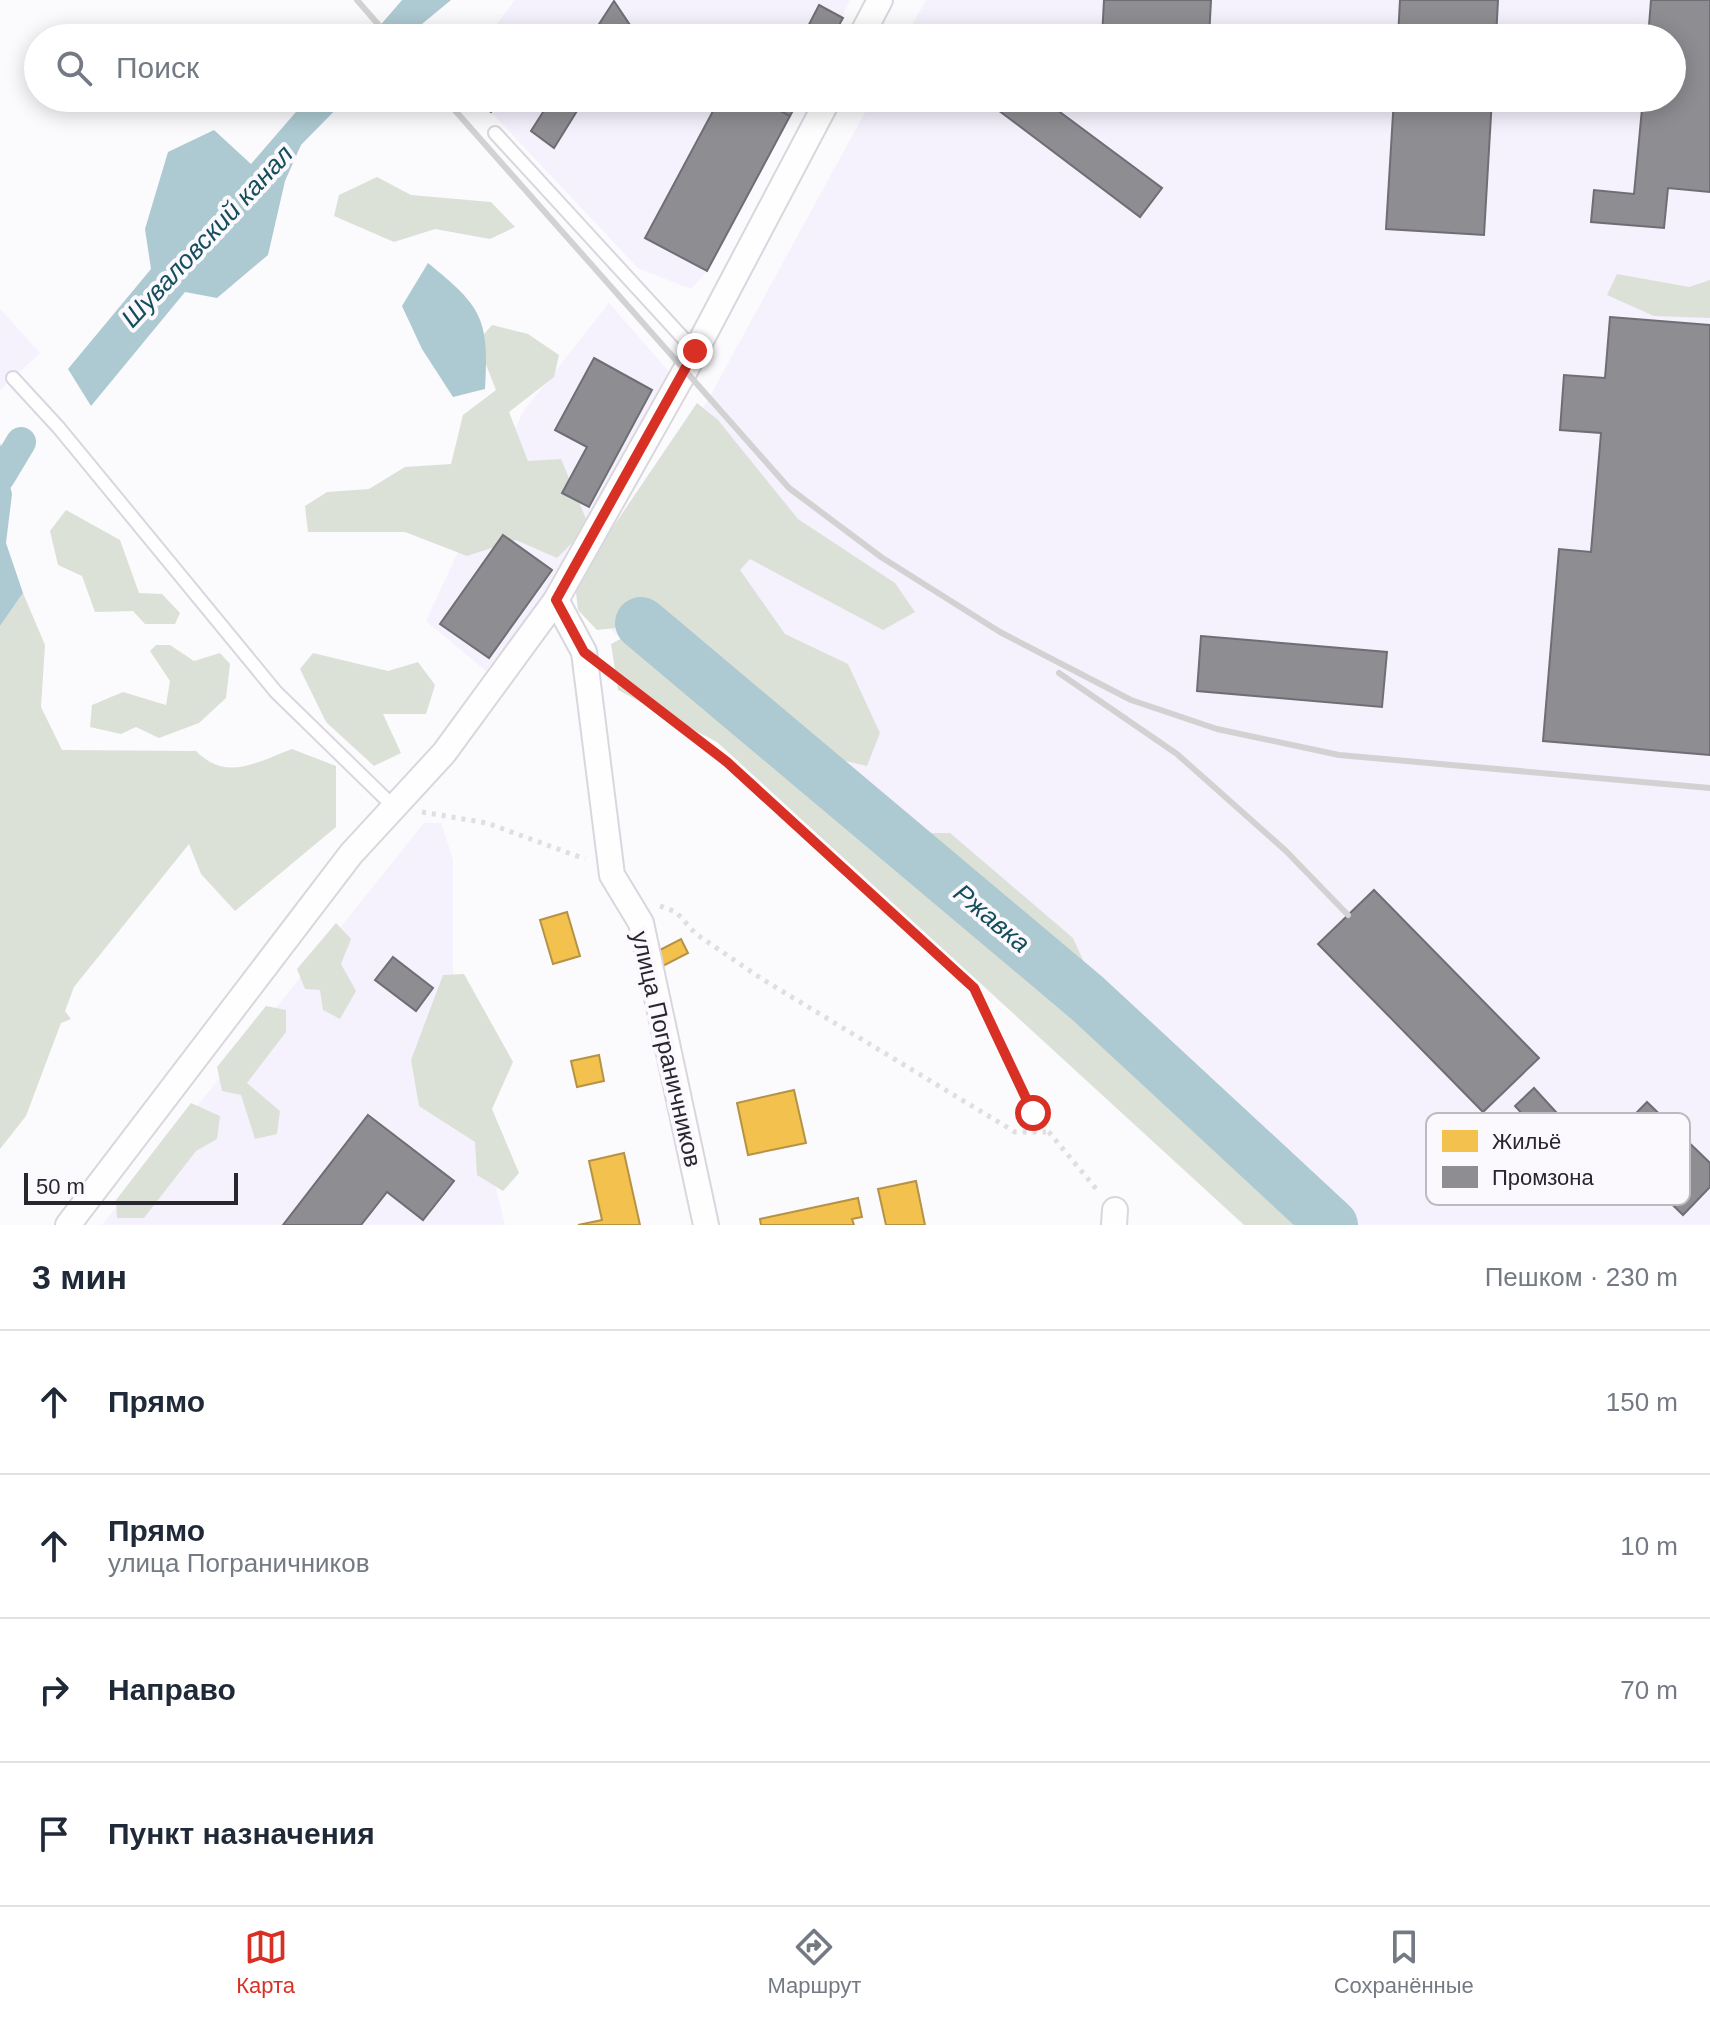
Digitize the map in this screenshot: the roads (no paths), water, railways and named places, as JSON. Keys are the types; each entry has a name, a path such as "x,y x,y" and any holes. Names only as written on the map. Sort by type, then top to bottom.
{"street":[{"path":"867,24 880,0"},
{"path":"68,1225 351,854 444,753 556,600 695,351 822,112"},
{"name":"улица Пограничников","path":"556,600 584,652 617,883 641,923 706,1225"}],"lane":[{"path":"495,133 695,351"},
{"path":"13,378 59,428 276,692 394,807"}],"water":[{"path":"408,0 451,0 422,24 402,16"},
{"path":"296,112 333,112 301,145 285,181 268,255 217,298 185,292 91,406 68,369 151,269 145,229 168,152 214,130 251,164"},
{"path":"428,263 460,291 478,316 485,346 485,389 453,397 422,349 402,306"},
{"path":"0,443 12,494 6,543 23,593 0,626"}],"waterway":[{"name":"Шуваловский канал","path":"401,24 422,0"},
{"name":"Шуваловский канал","path":"0,477 21,442"},
{"name":"Ржавка","path":"641,623 1087,998 1332,1225"}],"railway":[{"path":"357,0 378,24"},
{"path":"456,112 789,488 881,557 1000,632 1131,700 1217,729 1339,755 1710,788"},
{"path":"1059,673 1177,754 1286,851 1348,915"}]}
